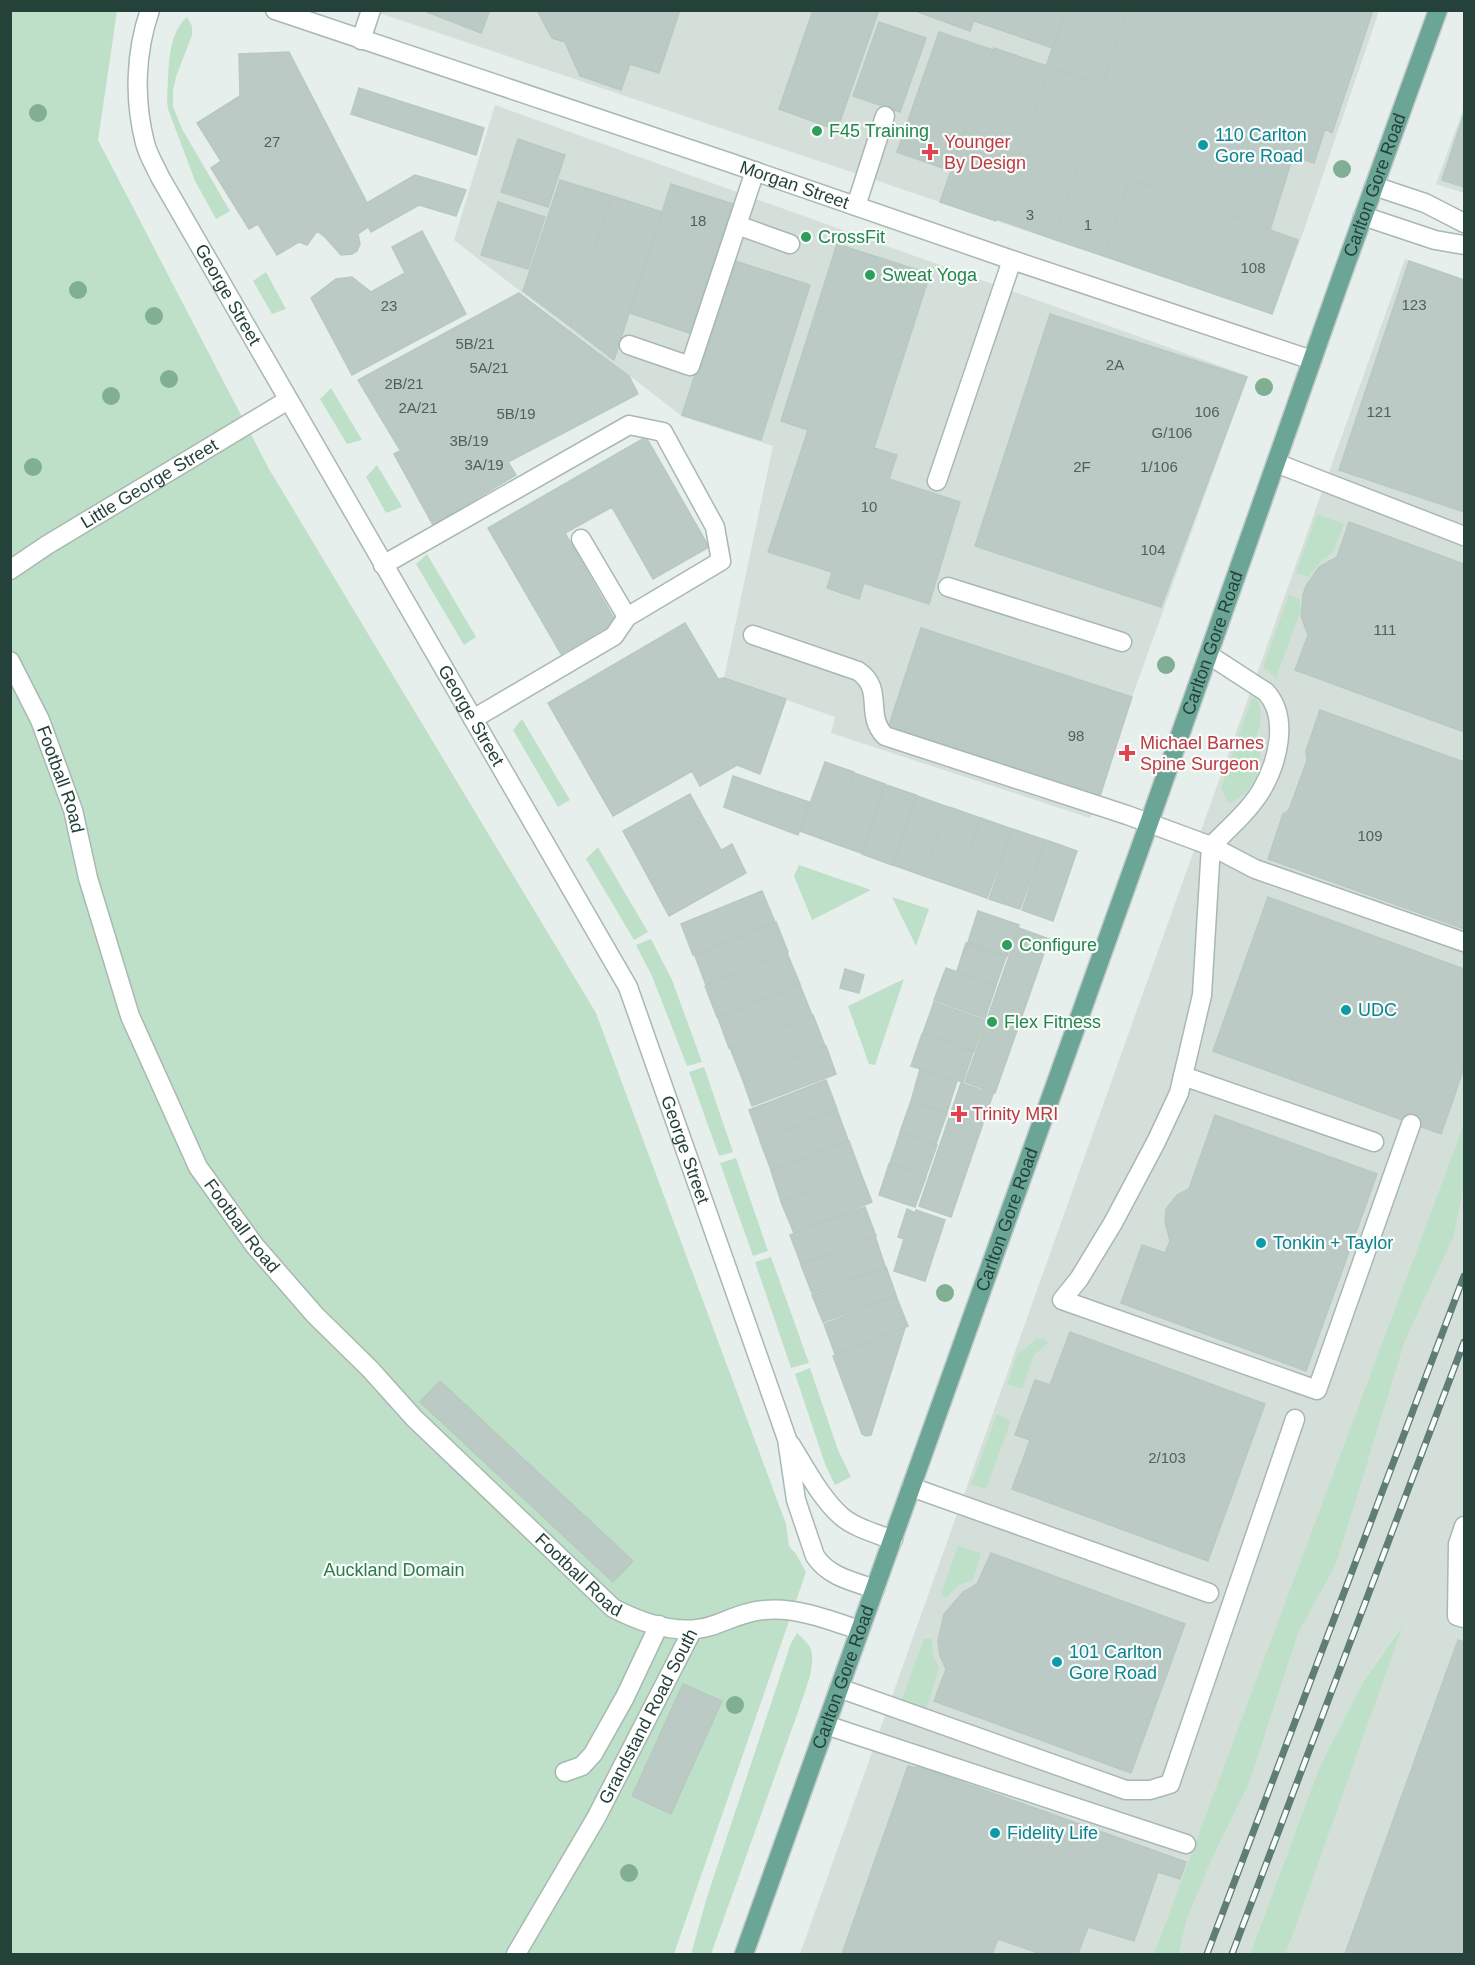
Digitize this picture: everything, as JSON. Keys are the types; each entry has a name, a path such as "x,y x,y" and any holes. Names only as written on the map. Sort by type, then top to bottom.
{"main road":[{"name":"Carlton Gore Road","path":"744,1954 1438,10"}],"street":[{"name":"George Street","path":"150,10 140,45 137,68 145,145 160,177 628,987 787,1439 796,1500 815,1556 833,1574 875,1589"},
{"name":"Morgan Street","path":"275,10 755,171 1012,261 1312,360"},
{"path":"361,40 371,10"},
{"path":"856,206 885,117"},
{"path":"629,345 690,366 755,171"},
{"path":"1374,186 1425,203 1464,223"},
{"path":"1363,216 1435,240 1464,245"},
{"path":"737,225 790,243"},
{"path":"937,481 1012,261"},
{"name":"Little George Street","path":"10,570 47,545 288,400"},
{"path":"383,565 628,425 663,432 715,526 721,561 627,617 614,636 473,719"},
{"path":"1276,464 1464,536"},
{"path":"581,539 627,617"},
{"path":"948,586 1122,642"},
{"path":"753,635 858,671 866,676 874,691 875,722 885,736 1149,823 1211,846 1254,869 1464,942"},
{"path":"1209,655 1266,692 1276,707 1280,720 1273,762 1260,793 1211,846 1202,994 1179,1093 1132,1189 1090,1262 1062,1300 1317,1390 1411,1124"},
{"name":"Football Road","path":"10,661 40,720 73,810 88,878 130,1016 198,1167 255,1246 315,1315 370,1369 414,1418 614,1608 631,1617 659,1625 692,1630"},
{"path":"1183,1076 1374,1142"},
{"path":"839,1688 1126,1790 1150,1790 1170,1784 1295,1419"},
{"name":"George Street","path":"787,1439 821,1494 841,1516 859,1527 892,1540"},
{"path":"911,1487 1209,1593"},
{"path":"1464,1527 1458,1544 1457,1616 1464,1618"},
{"name":"Grandstand Road South","path":"516,1954 596,1818 692,1630 742,1614 779,1609 798,1612 859,1630"},
{"path":"565,1772 582,1766 593,1754 625,1697 659,1625"},
{"path":"826,1725 1186,1844"}],"shaded area":[{"path":"373,11 1379,11 1273,314"},
{"path":"495,105 1248,376 1132,697 1099,799 1090,818 831,733 835,717 724,678 773,446 683,417 454,240"},
{"path":"1464,107 1464,193 1436,184"},
{"path":"1405,259 1464,279 1464,1954 1286,1954 1401,1627 1363,1682 1319,1768 1250,1954 800,1954"}],"green space":[{"name":"Auckland Domain","path":"11,11 117,11 98,140 269,469 596,1013 786,1524 789,1546 806,1572 674,1954 11,1954"},
{"path":"187,17 192,26 192,35 176,77 173,106 182,129 230,211 216,219 195,181 168,109 172,44 180,25"},
{"path":"266,272 286,309 272,314 253,281"},
{"path":"331,388 362,440 347,444 320,399"},
{"path":"377,465 402,507 386,513 366,477"},
{"path":"1317,514 1344,524 1333,552 1321,561 1309,577 1296,573"},
{"path":"427,554 476,637 464,645 416,564"},
{"path":"1289,595 1300,599 1300,612 1276,678 1263,667"},
{"path":"1252,697 1257,699 1261,713 1256,737 1260,766 1257,776 1246,792 1229,804 1221,788"},
{"path":"522,719 570,800 558,807 513,730"},
{"path":"598,847 648,932 634,940 586,859"},
{"path":"799,865 871,890 812,920 794,876"},
{"path":"892,897 929,909 916,946"},
{"path":"651,939 672,980 702,1062 687,1066 652,976 636,945"},
{"path":"904,979 875,1065 869,1064 848,1006"},
{"path":"704,1067 733,1152 719,1156 689,1072"},
{"path":"1464,1124 1464,1186 1453,1238 1405,1340 1336,1564 1298,1633 1249,1783 1213,1856 1186,1921 1179,1954 1154,1954"},
{"path":"736,1158 768,1251 753,1256 720,1163"},
{"path":"771,1257 809,1363 791,1368 755,1262"},
{"path":"1037,1338 1044,1339 1048,1343 1034,1355 1022,1389 1007,1384 1017,1355"},
{"path":"810,1368 838,1450 851,1477 835,1485 825,1464 795,1374"},
{"path":"997,1414 1011,1421 986,1489 971,1485"},
{"path":"958,1546 981,1553 973,1580 958,1585 946,1598 941,1593"},
{"path":"1403,1625 1286,1954 1250,1954 1319,1768 1363,1682"},
{"path":"797,1633 809,1645 812,1654 811,1671 806,1688 711,1954 691,1954 707,1897 791,1643"},
{"path":"924,1639 932,1639 933,1655 939,1668 926,1710 901,1701"}],"building":[{"path":"422,10 490,10 481,33"},
{"path":"537,10 680,10 659,73 630,64 621,90 580,76 565,42 552,38"},
{"path":"813,10 879,10 837,130 779,109"},
{"path":"913,10 977,10 970,31"},
{"path":"977,10 1066,10 1053,48 974,21"},
{"path":"1066,10 1128,10 1102,86 1046,66"},
{"name":"110 Carlton Gore Road","path":"1128,10 1373,10 1332,133 1325,129 1314,163 1293,156 1270,230 1130,179 1104,256 1053,239 1106,87 1102,86"},
{"path":"879,22 926,38 900,112 853,96"},
{"path":"939,32 993,50 951,171 897,152"},
{"path":"994,48 1050,67 996,221 940,202"},
{"path":"289,52 367,203 358,208 368,227 358,234 360,244 357,251 352,254 341,255 317,231 307,245 299,242 277,255 258,224 249,229 211,168 221,161 197,123 240,96 239,54"},
{"path":"1050,67 1106,87 1053,239 997,219"},
{"path":"359,88 484,128 476,155 351,114"},
{"path":"1464,114 1464,187 1442,180"},
{"path":"518,139 565,155 548,207 501,192"},
{"path":"415,175 466,190 456,216 419,205 371,232 358,208"},
{"path":"1130,179 1298,240 1272,314 1104,256"},
{"path":"560,180 612,196 570,326 523,291"},
{"path":"671,184 733,204 692,334 630,313"},
{"path":"612,196 662,212 614,360 570,326"},
{"path":"498,202 545,217 528,269 481,255"},
{"path":"422,231 466,314 352,375 311,298 336,279 352,277 371,292 405,273 392,247"},
{"path":"837,244 930,274 874,448 897,455 889,479 960,502 929,604 864,583 859,599 827,588 832,572 768,552 808,430 781,421"},
{"path":"732,260 810,285 761,440 682,415"},
{"path":"1409,261 1464,280 1464,512 1339,470"},
{"path":"519,293 585,343 400,450 358,380"},
{"path":"1050,314 1247,377 1161,607 975,546"},
{"path":"585,343 629,376 638,394 508,462 516,475 433,525 394,454"},
{"path":"646,437 709,547 653,579 612,507 565,533 616,622 561,654 488,528"},
{"path":"1349,522 1464,564 1464,732 1295,670 1308,635 1301,616 1306,586 1319,567 1337,557"},
{"path":"685,623 718,679 724,678 786,699 760,774 737,765 700,786 692,771 613,816 548,703"},
{"path":"921,628 1132,697 1099,799 887,731"},
{"path":"1320,710 1464,762 1464,929 1268,859 1283,814 1289,810 1307,760 1306,751"},
{"path":"825,762 854,772 830,842 800,831"},
{"path":"854,773 885,784 861,853 830,842"},
{"path":"733,776 809,802 798,835 724,807"},
{"path":"886,785 916,795 892,865 862,854"},
{"path":"690,794 706,823 639,860 623,831"},
{"path":"917,796 948,807 924,876 893,865"},
{"path":"949,807 980,818 956,887 924,876"},
{"path":"981,818 1012,829 987,898 956,887"},
{"path":"706,823 721,850 654,888 639,860"},
{"path":"1013,829 1045,840 1020,909 989,899"},
{"path":"1046,840 1077,851 1053,921 1022,910"},
{"path":"732,844 746,873 669,916 654,888"},
{"path":"762,891 775,922 693,955 681,924"},
{"name":"UDC","path":"1268,897 1464,969 1464,1068 1441,1134 1213,1051"},
{"path":"978,911 1019,925 1007,956 968,942"},
{"path":"776,922 788,952 706,985 695,956"},
{"path":"1019,928 1049,939 995,1093 965,1082"},
{"path":"966,943 1006,957 996,985 957,971"},
{"path":"787,953 800,984 717,1017 705,986"},
{"path":"946,968 996,986 985,1018 934,1000"},
{"path":"845,969 864,975 859,993 840,988"},
{"path":"800,985 812,1015 729,1048 718,1018"},
{"path":"934,1002 985,1020 974,1051 923,1033"},
{"path":"813,1015 825,1046 742,1078 730,1048"},
{"path":"922,1034 973,1052 963,1082 911,1066"},
{"path":"826,1046 836,1074 752,1106 742,1078"},
{"path":"920,1069 957,1081 947,1112 911,1101"},
{"path":"826,1080 837,1109 760,1140 749,1110"},
{"path":"961,1083 993,1094 951,1217 919,1206"},
{"path":"911,1101 947,1113 936,1144 900,1132"},
{"path":"837,1110 848,1140 771,1170 760,1141"},
{"name":"Tonkin + Taylor","path":"1215,1115 1377,1174 1306,1371 1121,1303 1142,1245 1165,1253 1170,1241 1165,1222 1166,1209 1177,1195 1189,1189"},
{"path":"900,1133 937,1145 926,1176 890,1163"},
{"path":"849,1141 860,1171 781,1201 771,1171"},
{"path":"889,1164 926,1177 915,1207 879,1195"},
{"path":"860,1171 872,1202 794,1233 781,1202"},
{"path":"865,1207 876,1236 801,1264 790,1235"},
{"path":"907,1209 945,1220 925,1281 894,1271 904,1239 898,1237"},
{"path":"875,1236 885,1266 812,1293 801,1265"},
{"path":"886,1267 896,1295 823,1322 812,1295"},
{"path":"896,1296 908,1326 835,1354 824,1324"},
{"path":"905,1328 871,1435 866,1436 862,1434 833,1356"},
{"path":"1070,1332 1265,1404 1208,1561 1012,1489 1030,1440 1015,1435 1035,1380 1050,1385"},
{"path":"440,1381 633,1561 613,1582 420,1402"},
{"name":"101 Carlton Gore Road","path":"991,1553 1185,1624 1131,1773 934,1701 946,1669 940,1656 938,1641 944,1614 963,1592 977,1584"},
{"path":"1458,1640 1464,1642 1464,1954 1345,1954"},
{"path":"683,1684 722,1701 671,1814 632,1796"},
{"name":"Fidelity Life","path":"908,1766 916,1768 917,1766 1186,1862 1180,1879 1158,1872 1134,1941 1088,1927 1078,1954 1041,1954 998,1939 992,1954 842,1954"}],"railway":[{"path":"1207,1954 1464,1276"},
{"path":"1232,1954 1464,1342"}],"place":[{"name":"F45 Training","path":"817,131"},
{"name":"110 Carlton Gore Road","path":"1203,145"},
{"name":"Younger By Design","path":"930,152"},
{"name":"CrossFit","path":"806,237"},
{"name":"Sweat Yoga","path":"870,275"},
{"name":"Michael Barnes Spine Surgeon","path":"1127,753"},
{"name":"Configure","path":"1007,945"},
{"name":"UDC","path":"1346,1010"},
{"name":"Flex Fitness","path":"992,1022"},
{"name":"Trinity MRI","path":"959,1114"},
{"name":"Tonkin + Taylor","path":"1261,1243"},
{"name":"101 Carlton Gore Road","path":"1057,1662"},
{"name":"Fidelity Life","path":"995,1833"}]}
